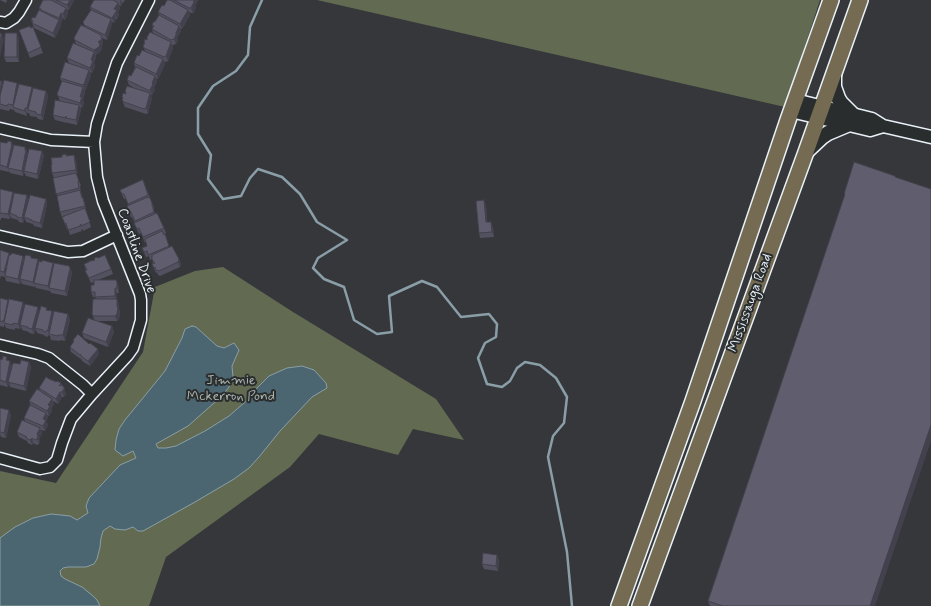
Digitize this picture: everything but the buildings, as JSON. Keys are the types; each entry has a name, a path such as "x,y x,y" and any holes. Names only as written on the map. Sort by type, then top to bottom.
{"main road":[{"name":"Mississauga Road","path":"619,606 693,401 830,0"},
{"name":"Mississauga Road","path":"640,606 860,0"},
{"path":"806,152 822,137 849,119 834,87 834,71"}],"street":[{"path":"0,22 6,23 14,18 26,0"},
{"name":"Coastline Drive","path":"0,458 40,469 50,467 57,460 71,419 92,394 128,356 133,348 141,320 140,294 103,201 96,177 94,142 97,124 117,63 149,0"},
{"path":"793,105 849,119 872,120 883,126 931,137"},
{"path":"0,128 51,140 94,142"},
{"path":"0,236 68,252 83,251 116,235"},
{"path":"0,345 50,358 92,394"}],"green space":[{"path":"317,0 820,0 785,107"},
{"name":"Jimmie Mckerron Pond","path":"223,267 293,312 436,399 464,440 413,429 398,455 319,434 290,467 166,557 149,606 0,606 0,471 56,483 143,352 155,287 195,271"}],"water":[{"path":"192,326 196,327 217,346 224,348 234,343 239,350 232,366 233,377 229,387 222,396 188,426 156,444 158,448 176,446 205,431 229,416 251,397 257,388 269,376 287,368 302,366 314,370 326,383 327,388 312,397 280,431 249,468 234,479 143,531 138,531 133,527 125,530 115,529 110,526 103,531 97,559 94,564 86,567 63,568 60,571 61,576 82,587 97,600 100,606 0,606 0,538 15,527 33,518 51,514 70,516 77,520 88,513 86,506 89,498 120,465 136,458 133,451 123,456 115,450 119,429 165,371 185,329"}],"waterway":[{"path":"262,0 250,27 248,55 236,71 213,86 198,108 198,134 211,155 208,179 223,199 241,196 250,178 258,169 282,177 300,194 317,222 347,240 318,258 313,268 324,279 344,287 354,320 377,334 392,332 389,296 422,281 437,287 461,317 489,314 497,324 496,337 485,343 478,358 487,384 502,387 510,381 517,368 525,362 540,365 556,378 567,397 564,423 553,436 548,457 567,552 572,606"}]}
